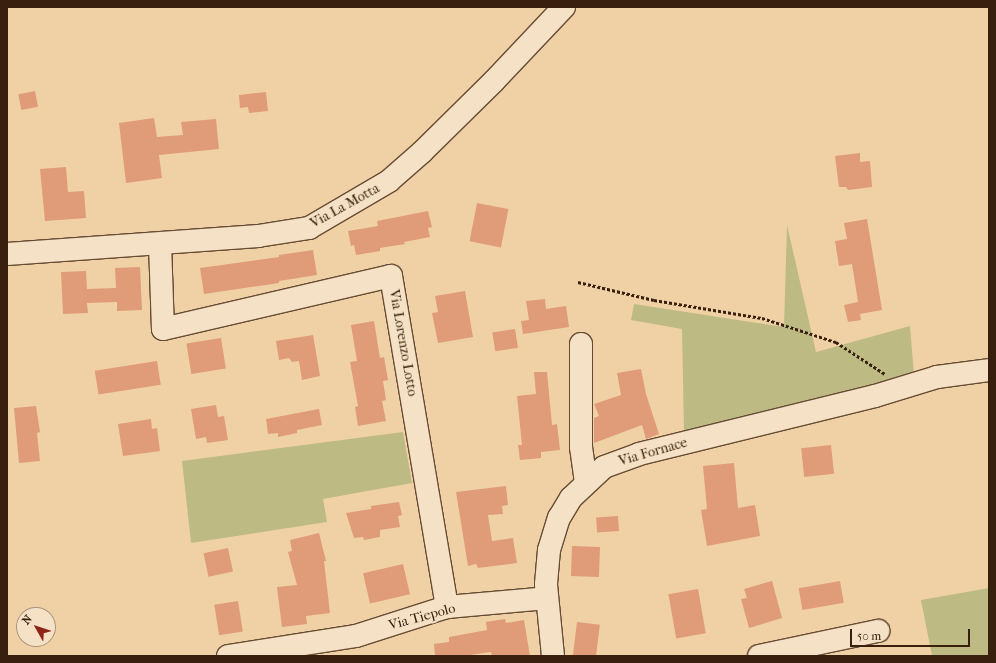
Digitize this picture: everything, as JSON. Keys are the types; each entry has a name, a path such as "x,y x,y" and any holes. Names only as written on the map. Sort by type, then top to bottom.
{"street":[{"name":"Via La Motta","path":"7,254 258,236 309,228 389,181 422,152 488,87 564,7"},
{"name":"Via Lorenzo Lotto","path":"160,244 163,329 391,276 447,607"},
{"path":"581,344 581,447 586,481"},
{"name":"Via Fornace","path":"553,656 546,584 549,550 559,518 571,498 586,481 604,467 639,454 875,396 937,377 989,370"},
{"name":"Via Tiepolo","path":"228,656 347,647 356,636 447,607 547,598"},
{"path":"759,656 878,631"}],"path":[{"path":"578,282 654,300 770,320 836,342 904,387"}],"shaded area":[{"path":"787,225 816,352 910,326 914,375 831,397 684,431 682,329 631,320 634,304 784,327"},
{"path":"403,432 412,483 323,499 327,522 191,543 182,461"},
{"path":"989,588 989,656 932,656 921,600"}],"building":[{"path":"35,91 38,107 21,110 18,94"},
{"path":"266,92 268,111 249,113 248,107 240,108 239,95"},
{"path":"154,118 157,137 183,135 181,122 216,119 219,149 159,155 162,178 126,183 119,123"},
{"path":"860,153 860,162 870,161 872,187 848,190 846,187 839,187 835,156"},
{"path":"66,167 68,192 84,191 86,218 45,221 40,169"},
{"path":"477,203 508,209 501,247 470,241"},
{"path":"428,211 432,227 428,228 430,237 404,242 405,244 380,248 380,251 356,255 354,245 351,246 348,231 378,226 377,221"},
{"path":"867,219 882,310 860,314 861,320 848,322 844,305 858,302 852,264 839,266 835,241 847,239 844,223"},
{"path":"313,250 317,275 279,281 279,283 204,294 200,268 279,257 279,255"},
{"path":"140,267 142,310 117,311 117,302 87,303 88,313 63,314 61,272 86,271 87,289 116,288 115,268"},
{"path":"465,291 473,337 438,343 432,313 438,312 435,296"},
{"path":"545,299 546,309 566,306 569,327 523,334 521,321 529,320 526,301"},
{"path":"374,321 380,358 384,357 388,380 383,381 386,400 382,401 386,421 358,426 355,407 358,406 350,362 357,361 351,325"},
{"path":"515,329 518,348 495,351 492,333"},
{"path":"313,335 320,376 302,380 299,361 292,362 289,358 279,360 276,341"},
{"path":"221,338 226,369 191,374 186,343"},
{"path":"157,361 161,385 99,395 95,371"},
{"path":"641,369 646,394 659,434 646,439 642,425 594,443 594,418 599,416 594,404 621,395 617,373"},
{"path":"534,372 547,372 552,425 557,424 560,450 541,452 541,458 520,460 518,445 522,445 517,396 536,394"},
{"path":"216,405 218,417 224,416 228,440 207,443 206,437 196,439 191,409"},
{"path":"36,406 40,432 37,433 40,461 19,463 14,408"},
{"path":"319,409 322,425 297,430 297,433 278,437 278,433 268,434 266,419"},
{"path":"151,419 152,429 157,428 160,451 123,456 118,424"},
{"path":"831,445 834,474 804,477 801,448"},
{"path":"734,463 738,508 755,505 760,536 707,546 701,510 707,509 703,466"},
{"path":"506,486 508,505 502,506 503,514 488,515 492,541 513,538 517,563 478,568 476,564 468,566 456,492"},
{"path":"399,502 402,515 398,516 400,527 380,530 380,537 364,540 363,537 354,538 346,513 371,509 371,506"},
{"path":"618,516 619,531 597,532 596,518"},
{"path":"319,533 326,561 324,561 330,613 306,616 307,624 282,627 277,587 297,585 288,552 292,551 290,540"},
{"path":"572,546 600,547 599,577 571,576"},
{"path":"228,548 233,571 209,577 204,553"},
{"path":"403,564 410,594 370,603 363,573"},
{"path":"772,581 782,618 749,628 741,599 747,598 744,589"},
{"path":"840,581 844,603 802,610 799,588"},
{"path":"698,589 706,633 676,639 668,594"},
{"path":"238,601 243,632 219,635 214,605"},
{"path":"505,619 506,623 524,620 530,656 492,656 491,652 463,656 435,656 434,644 449,642 449,637 487,630 486,622"},
{"path":"577,622 600,625 596,656 573,656"}]}
